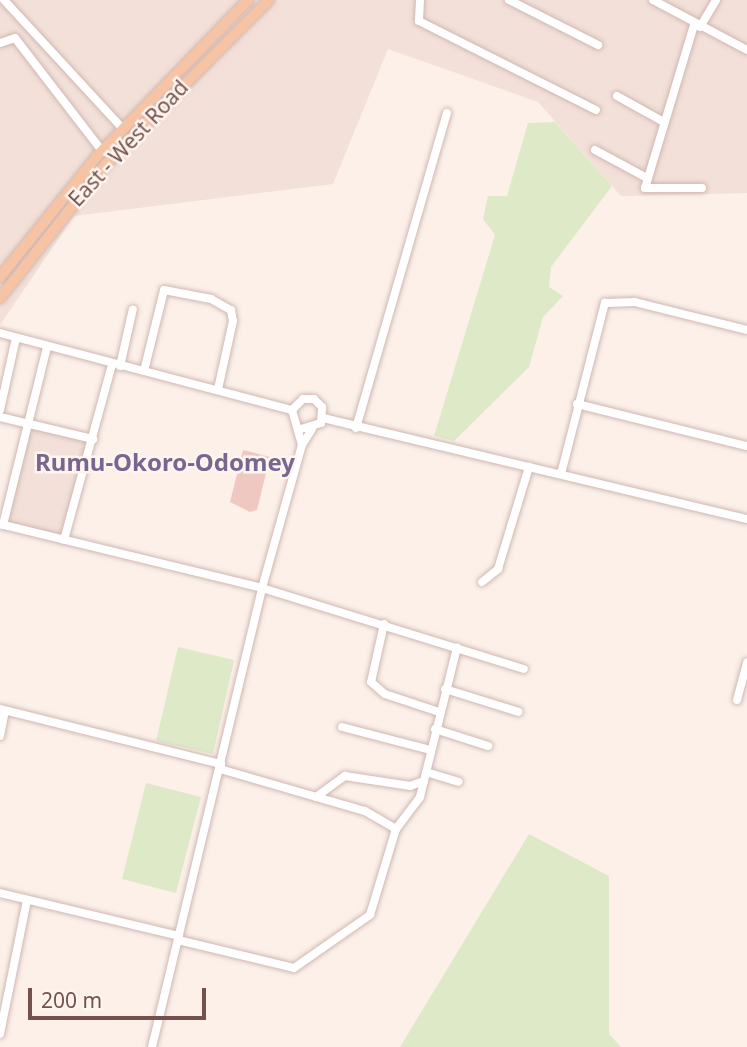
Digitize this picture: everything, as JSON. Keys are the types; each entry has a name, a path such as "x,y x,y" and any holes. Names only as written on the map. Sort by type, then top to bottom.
{"main road":[{"name":"East - West Road","path":"0,277 102,150 248,0"},
{"name":"East - West Road","path":"0,298 106,164 268,0"}],"street":[{"path":"4,0 122,128"},
{"path":"420,0 419,21 596,110"},
{"path":"509,0 598,44"},
{"path":"653,0 697,26 747,50"},
{"path":"702,188 648,191 647,178 697,26 716,0"},
{"path":"0,43 15,38 102,150"},
{"path":"617,96 664,122"},
{"path":"356,428 447,113"},
{"path":"595,150 647,178"},
{"path":"144,372 164,290 211,299 231,310 233,321 218,389"},
{"path":"561,474 605,303 635,302 747,330"},
{"path":"64,540 132,309"},
{"path":"0,333 292,410 301,429 302,445"},
{"path":"0,410 16,338"},
{"path":"47,347 1,525 262,588 524,668"},
{"path":"292,410 309,398 319,402 323,418"},
{"path":"577,404 747,446"},
{"path":"0,417 93,439"},
{"path":"323,418 747,519"},
{"path":"152,1047 262,588 302,445 323,418"},
{"path":"301,429 312,429"},
{"path":"482,582 498,569 528,467"},
{"path":"384,624 371,682 385,694 439,712"},
{"path":"0,893 298,967 376,909 396,829 420,797 457,647"},
{"path":"737,700 747,662"},
{"path":"445,689 519,712"},
{"path":"0,736 3,710 220,767 386,818 396,829"},
{"path":"342,727 430,750"},
{"path":"435,729 488,746"},
{"path":"316,797 345,776 410,786 425,776 457,782"},
{"path":"0,1034 27,900"}],"shaded area":[{"path":"0,0 747,0 747,193 621,196 538,102 388,49 333,184 74,216 0,325"},
{"path":"29,425 91,440 63,537 5,522"}],"green space":[{"path":"555,122 612,186 551,267 549,287 563,296 543,317 529,367 454,441 434,436 495,235 483,219 488,196 507,196 528,123"},
{"path":"178,647 234,660 213,754 156,741"},
{"path":"146,783 201,797 176,893 122,879"},
{"path":"529,834 609,876 609,1034 621,1047 400,1047"}],"building":[{"path":"243,450 270,457 257,510 250,512 230,502"}],"district":[{"name":"Rumu-Okoro-Odomey","path":"165,462"}]}
